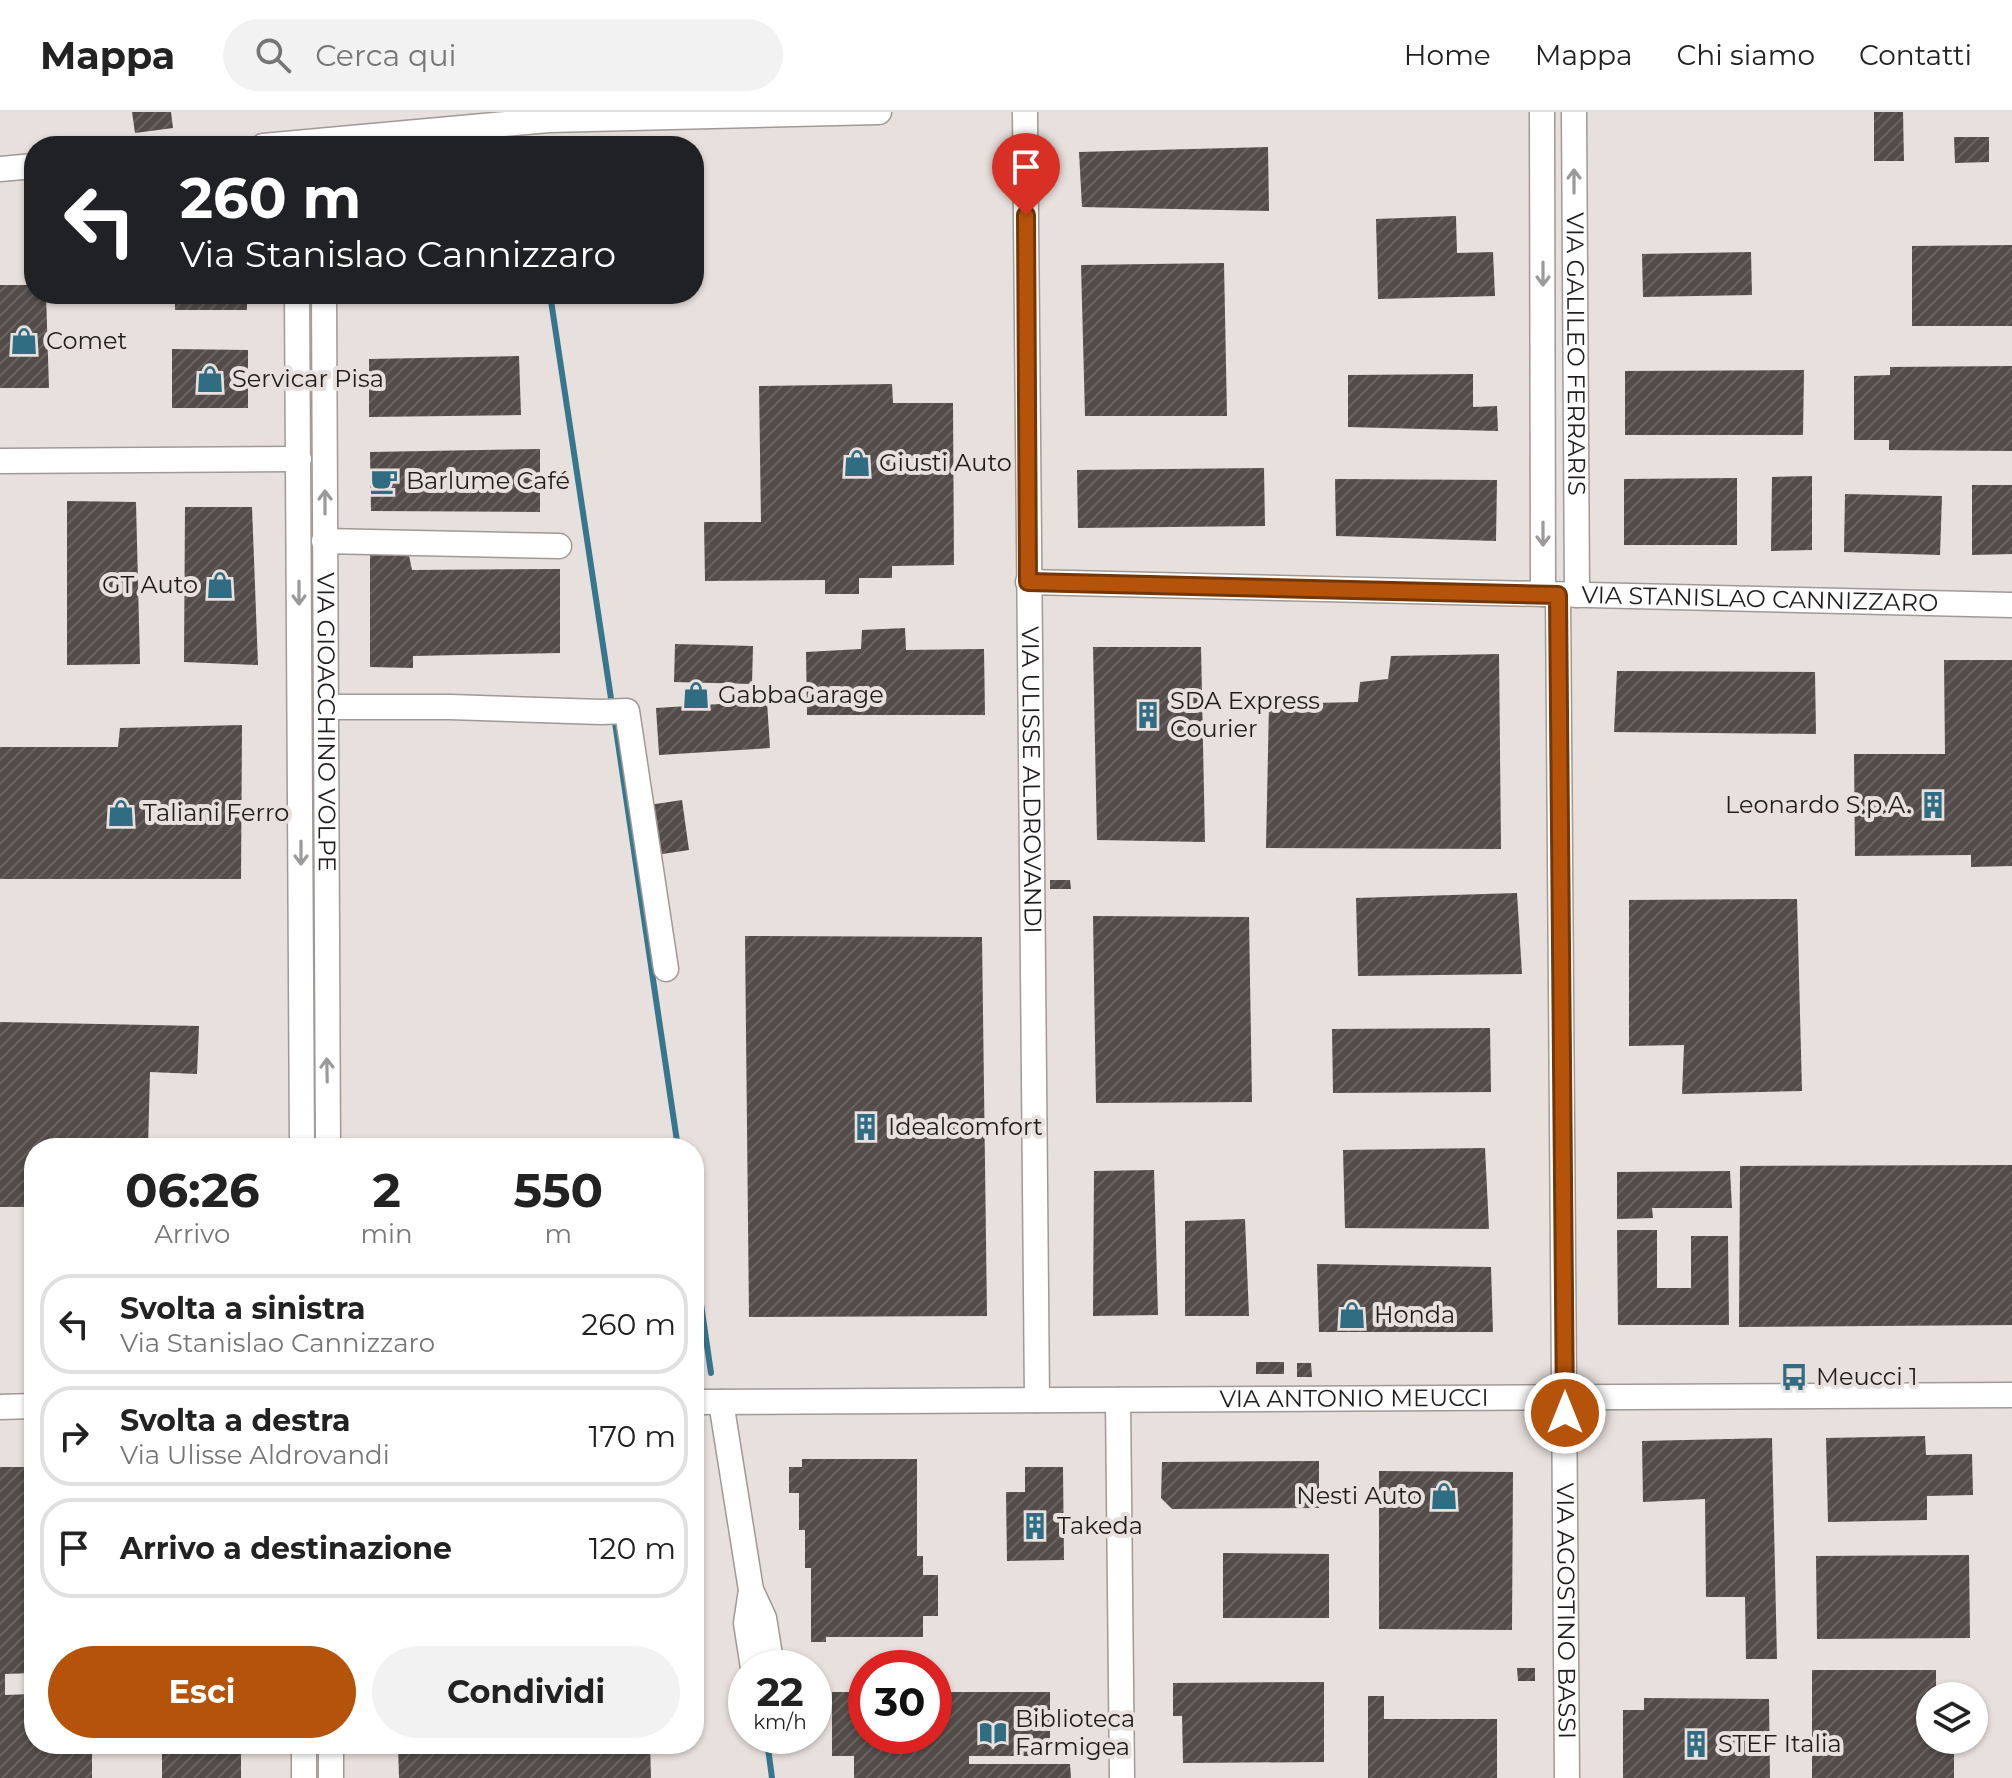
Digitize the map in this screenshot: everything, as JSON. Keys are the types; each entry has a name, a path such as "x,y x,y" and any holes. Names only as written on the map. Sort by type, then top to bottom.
{"street":[{"path":"392,136 549,120 879,112"},
{"name":"VIA ULISSE ALDROVANDI","path":"1025,112 1037,1400"},
{"name":"VIA GALILEO FERRARIS","path":"1542,112 1560,594 1565,1398"},
{"name":"VIA GALILEO FERRARIS","path":"1560,594 1574,112"},
{"path":"0,169 24,167"},
{"name":"VIA GIOACCHINO VOLPE","path":"297,304 302,1138"},
{"name":"VIA GIOACCHINO VOLPE","path":"324,304 328,1138"},
{"path":"0,461 299,459"},
{"path":"324,541 559,546"},
{"name":"VIA STANISLAO CANNIZZARO","path":"1028,582 2012,605"},
{"path":"326,707 627,711 666,969"},
{"name":"VIA ANTONIO MEUCCI","path":"704,1402 2012,1395"},
{"name":"VIA AGOSTINO BASSI","path":"1565,1398 1567,1778"},
{"path":"1118,1400 1122,1778"},
{"path":"721,1402 751,1590 764,1618 769,1650"},
{"path":"0,1407 24,1406"},
{"path":"750,1650 746,1623 751,1590"},
{"path":"304,1754 304,1778"},
{"path":"331,1754 331,1778"}],"building":[{"path":"132,112 171,112 173,128 135,133"},
{"path":"1874,112 1903,112 1904,161 1874,161"},
{"path":"522,131 523,136 484,136"},
{"path":"1954,137 1989,137 1989,162 1955,163"},
{"path":"1268,147 1269,211 1082,207 1079,152"},
{"path":"1456,216 1457,253 1493,252 1495,296 1378,299 1376,219"},
{"path":"2012,245 2012,326 1912,326 1912,246"},
{"path":"1751,252 1752,295 1643,297 1642,254"},
{"path":"1224,263 1227,416 1085,416 1081,265"},
{"name":"Comet","path":"0,285 24,285 24,304 46,304 49,388 0,388"},
{"path":"175,304 247,304 247,310 175,310"},
{"name":"Servicar Pisa","path":"172,349 248,350 248,408 172,408"},
{"path":"519,356 521,415 369,417 369,359"},
{"path":"2012,366 2012,451 1889,450 1889,440 1854,440 1854,376 1890,375 1890,367"},
{"path":"1804,370 1803,435 1625,435 1625,371"},
{"path":"1473,374 1473,407 1497,406 1498,431 1348,427 1348,375"},
{"name":"Giusti Auto","path":"892,384 893,403 953,403 954,565 892,566 892,578 859,578 859,594 825,594 825,580 705,581 704,522 761,522 759,386"},
{"path":"540,449 540,512 371,511 370,452"},
{"path":"1264,468 1265,526 1078,528 1077,470"},
{"path":"1812,476 1812,550 1771,551 1772,477"},
{"path":"1737,478 1737,545 1624,545 1624,479"},
{"path":"1335,479 1497,480 1496,541 1336,536"},
{"path":"1972,485 2012,485 2012,554 1972,555"},
{"path":"1845,494 1942,496 1940,555 1844,552"},
{"path":"67,501 136,502 140,664 67,665"},
{"name":"GT Auto","path":"185,507 252,507 258,665 184,662"},
{"path":"370,551 408,551 412,570 560,569 560,653 413,656 413,668 370,667"},
{"path":"905,628 906,650 984,649 985,715 807,715 806,652 861,649 862,630"},
{"path":"675,644 753,646 752,684 674,682"},
{"name":"SDA Express Courier","path":"1093,647 1201,647 1205,842 1097,840"},
{"path":"1499,654 1501,849 1266,848 1269,704 1358,702 1360,682 1388,679 1391,656"},
{"name":"Leonardo S.p.A.","path":"1944,660 2012,660 2012,866 1971,867 1971,855 1855,856 1854,754 1945,754"},
{"path":"1617,671 1815,672 1816,734 1614,732"},
{"path":"767,701 770,748 659,755 656,708"},
{"name":"Taliani Ferro","path":"242,725 241,879 0,879 0,747 118,747 120,728"},
{"path":"682,800 689,850 656,855 649,805"},
{"path":"1050,880 1070,880 1071,889 1050,889"},
{"path":"1517,893 1522,974 1358,976 1356,898"},
{"path":"1797,899 1802,1091 1682,1094 1684,1045 1629,1046 1629,900"},
{"path":"1093,916 1249,917 1252,1102 1096,1103"},
{"name":"Idealcomfort","path":"745,936 982,937 987,1316 749,1317"},
{"path":"0,1022 199,1026 197,1074 150,1072 148,1138 24,1138 24,1207 0,1207"},
{"path":"1490,1028 1491,1092 1333,1093 1332,1029"},
{"path":"1485,1148 1489,1229 1345,1228 1343,1150"},
{"path":"2012,1165 2012,1325 1739,1327 1740,1166"},
{"path":"1154,1170 1158,1315 1093,1316 1094,1171"},
{"path":"1730,1171 1732,1208 1652,1208 1653,1218 1617,1219 1617,1172"},
{"path":"1245,1219 1249,1316 1185,1316 1185,1221"},
{"path":"1617,1230 1657,1230 1657,1288 1691,1288 1691,1236 1728,1236 1729,1325 1618,1325"},
{"path":"1317,1264 1491,1267 1493,1332 1319,1332"},
{"path":"1256,1362 1284,1362 1284,1374 1256,1374"},
{"path":"1297,1363 1311,1363 1312,1377 1297,1377"},
{"path":"1925,1436 1926,1455 1972,1454 1973,1495 1927,1496 1927,1520 1828,1522 1826,1438"},
{"path":"1772,1438 1777,1659 1746,1659 1745,1597 1706,1597 1705,1499 1643,1502 1642,1441"},
{"path":"802,1459 917,1459 917,1556 923,1556 923,1575 938,1575 938,1616 923,1616 923,1637 826,1637 826,1642 811,1642 811,1568 805,1568 805,1530 799,1530 799,1493 789,1493 789,1467 802,1467"},
{"path":"1319,1461 1319,1508 1172,1509 1161,1498 1162,1462"},
{"path":"0,1467 24,1467 24,1673 5,1674 5,1695 24,1694 24,1754 92,1754 92,1778 0,1778"},
{"name":"Takeda","path":"1025,1467 1063,1467 1064,1560 1007,1561 1006,1492 1025,1492"},
{"path":"1379,1471 1513,1472 1512,1630 1379,1629"},
{"path":"1223,1553 1329,1554 1329,1618 1223,1618"},
{"path":"1969,1555 1970,1638 1817,1639 1816,1556"},
{"path":"1517,1668 1535,1668 1535,1681 1518,1681"},
{"path":"1812,1670 1936,1670 1936,1682 1916,1682 1916,1754 1954,1754 1954,1778 1812,1778"},
{"path":"1324,1682 1324,1762 1183,1763 1182,1716 1173,1716 1173,1683"},
{"path":"832,1692 848,1692 848,1754 952,1754 952,1692 1050,1692 1050,1756 969,1756 969,1764 1070,1764 1071,1778 854,1778 854,1756 832,1754"},
{"path":"1368,1696 1384,1696 1384,1719 1497,1719 1497,1778 1368,1778"},
{"name":"STEF Italia","path":"1644,1698 1769,1699 1770,1778 1623,1778 1623,1710 1644,1710"},
{"path":"162,1754 241,1754 241,1778 162,1778"},
{"path":"398,1754 650,1754 651,1778 399,1778"}],"waterway":[{"path":"552,304 612,705"},
{"path":"614,716 677,1138"},
{"path":"704,1325 711,1373"},
{"path":"769,1754 772,1778"}],"place":[{"name":"Comet","path":"24,341"},
{"name":"Servicar Pisa","path":"210,379"},
{"name":"Giusti Auto","path":"857,463"},
{"name":"Barlume Café","path":"384,481"},
{"name":"GT Auto","path":"220,585"},
{"name":"GabbaGarage","path":"696,695"},
{"name":"SDA Express Courier","path":"1148,715"},
{"name":"Leonardo S.p.A.","path":"1933,805"},
{"name":"Taliani Ferro","path":"121,813"},
{"name":"Idealcomfort","path":"866,1127"},
{"name":"Honda","path":"1352,1315"},
{"name":"Meucci 1","path":"1794,1377"},
{"name":"Nesti Auto","path":"1444,1496"},
{"name":"Takeda","path":"1035,1526"},
{"name":"Biblioteca Farmigea","path":"993,1733"},
{"name":"STEF Italia","path":"1696,1744"}],"route":[{"path":"1026,215 1028,582 1558,595 1565,1413"}]}
